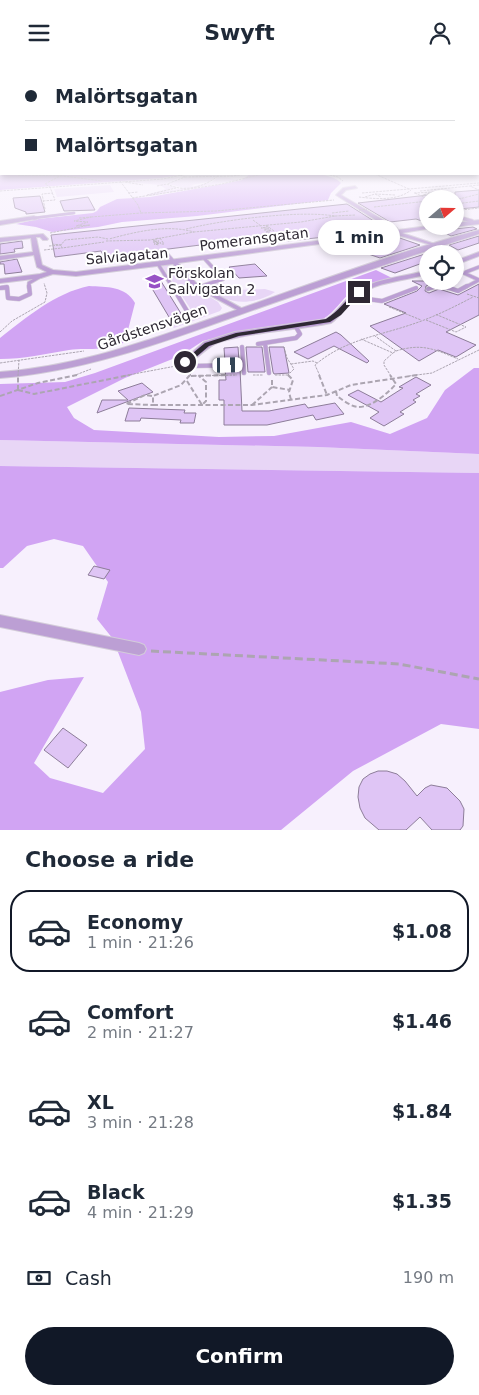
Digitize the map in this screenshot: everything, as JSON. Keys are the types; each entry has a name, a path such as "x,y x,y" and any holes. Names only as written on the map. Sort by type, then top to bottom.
{"street":[{"path":"348,201 395,229 396,233 433,245"},
{"path":"0,223 34,218"},
{"path":"464,224 479,221"},
{"name":"Pomeransgatan","path":"174,262 419,230"},
{"name":"Gårdstensvägen","path":"433,245 479,231"},
{"path":"33,236 38,251 39,266 52,272"},
{"path":"0,240 33,236 43,237"},
{"name":"Gårdstensvägen","path":"0,375 64,368 102,359 419,250"},
{"path":"0,258 38,251"},
{"path":"464,260 479,254"},
{"name":"Salviagatan","path":"0,281 41,276 52,272 76,274 174,262 184,275 199,287 241,311"},
{"path":"188,364 207,344 238,335 320,323 339,314 352,297 377,284 419,274"},
{"path":"0,621 139,649"}],"lane":[{"path":"34,218 74,213"},
{"path":"464,219 472,221 470,223"},
{"path":"167,254 174,262"},
{"path":"199,287 223,279 204,259"},
{"path":"158,264 187,311"},
{"path":"465,272 478,269"},
{"path":"465,272 479,280"},
{"path":"0,288 7,287 10,299 24,298 30,294 29,283 41,276"},
{"path":"464,288 479,280"},
{"path":"352,297 378,301 416,288"},
{"path":"258,344 296,338 300,334 296,327"},
{"path":"265,343 269,373"},
{"path":"242,347 244,374"},
{"path":"188,364 243,365"}],"path":[{"path":"47,201 43,201 48,217"},
{"path":"134,201 140,207 141,213"},
{"path":"72,218 141,213 216,211 328,201"},
{"path":"359,210 419,201"},
{"path":"464,203 479,201"},
{"path":"371,205 378,206"},
{"path":"464,210 479,208"},
{"name":"Salviagatan","path":"61,247 65,241 98,237 108,239 133,233 186,229 254,219 353,211"},
{"path":"332,213 335,216"},
{"name":"Salviagatan","path":"43,237 48,244 61,247 84,246 106,241 115,242 159,238 194,232 355,215"},
{"path":"88,222 74,221 91,217"},
{"path":"86,218 90,225"},
{"path":"254,219 261,226"},
{"path":"88,222 76,226 90,225"},
{"path":"43,237 90,225"},
{"path":"271,232 274,231 266,225 267,227 261,228 269,228 264,230 271,230 266,232 271,232 280,240"},
{"name":"Salviagatan","path":"186,229 194,232"},
{"path":"159,238 164,244 154,244 161,243 153,242 159,241 152,240 159,238"},
{"path":"57,245 61,247"},
{"path":"38,251 61,247"},
{"path":"0,332 12,321 45,302 47,293 41,276"},
{"path":"327,395 315,365 338,348 361,339 425,320 473,297"},
{"path":"378,301 422,321"},
{"path":"425,320 456,332 466,327 435,314"},
{"path":"375,336 396,351"},
{"path":"361,339 393,353"},
{"path":"252,405 272,387 273,375 288,375 294,369 287,358 283,340"},
{"path":"336,391 337,396 355,406 361,407 390,392 396,384 384,365 384,361 396,351 418,345 427,346 459,360"},
{"path":"18,390 34,393 45,392 188,364 190,376 187,381 153,396 146,395 126,404 252,405 327,395 351,385 432,373 479,350"},
{"path":"0,363 88,351 94,351 102,359"},
{"path":"18,390 19,360"},
{"path":"291,364 313,361 317,363"},
{"path":"0,396 75,376 93,368"},
{"path":"190,376 263,375"},
{"path":"288,375 293,380 290,390 291,400"},
{"path":"198,376 206,382 206,401 202,405"},
{"path":"187,381 202,405"},
{"path":"272,387 290,390"},
{"path":"153,396 153,405"},
{"path":"139,649 159,652 399,664 479,679"}],"shaded area":[{"path":"113,201 322,201 197,216 122,222 98,227 52,232 16,224 38,219 93,213 100,207"},
{"path":"168,265 196,288 218,302 222,308 220,311 174,328 167,321 185,315 190,311 190,308 162,266"},
{"path":"376,270 392,278 356,289 347,295 323,319 252,329 203,341 180,356 125,378 67,407 74,418 94,430 219,437 274,436 351,422 390,434 427,418 445,390 474,368 479,368 479,454 318,447 0,440 0,384 65,382 95,373"},
{"path":"225,283 221,285 236,290 265,289 275,292 250,301 232,301 216,294 209,288 211,284"},
{"path":"89,286 121,290 131,297 135,303 128,330 129,339 108,348 69,350 0,359 0,338 53,300 77,289"},
{"path":"0,440 318,447 479,454 479,473 0,466"},
{"path":"0,466 479,473 479,729 441,724 353,771 281,830 0,830 0,692 48,680 84,677 34,763 50,778 103,793 145,749 141,712 113,639 97,619 108,582 83,546 54,539 27,546 3,568 0,568"}],"building":[{"path":"14,201 41,201 45,212 26,214 26,212 15,208"},
{"path":"60,201 90,201 95,210 64,211"},
{"path":"378,201 419,201 419,220 390,222 358,203"},
{"path":"464,201 479,201 479,207 464,209"},
{"path":"347,204 377,223 362,225 379,231 288,241 281,235 104,257 101,251 55,257 51,235"},
{"path":"473,227 477,229 464,232 464,228"},
{"path":"394,236 420,245 380,258 348,247 342,243"},
{"path":"479,236 479,243 464,248 464,245 449,245"},
{"path":"22,241 23,248 14,249 15,252 0,254 0,244"},
{"path":"419,256 419,264 395,273 381,268"},
{"path":"17,259 22,272 5,274 4,264 0,264 0,262"},
{"path":"255,264 267,276 239,278 229,267"},
{"path":"159,278 182,315 169,317 147,280"},
{"path":"479,284 479,315 446,332 476,345 456,357 438,350 419,361 370,326 406,313 384,304 419,289 425,290 429,293 442,290 458,295"},
{"path":"336,332 369,361 367,363 334,346 308,359 294,352"},
{"path":"238,347 239,361 225,362 224,348"},
{"path":"246,347 262,347 265,372 248,372"},
{"path":"269,347 284,347 289,373 274,374"},
{"path":"225,369 240,369 242,411 269,411 305,404 308,408 335,403 344,414 316,420 313,415 267,425 224,425 224,400 219,400 219,380 226,380"},
{"path":"416,377 431,385 416,394 420,396 413,400 416,402 400,412 404,414 384,426 370,418 379,412 348,395 358,390 381,402 403,388 399,387"},
{"path":"142,383 153,392 97,413 102,400 128,400 118,391"},
{"path":"129,408 185,410 184,413 196,413 194,423 180,423 181,420 141,418 140,421 125,421"},
{"path":"94,566 110,570 104,579 88,575"},
{"path":"63,728 87,745 68,768 44,750"},
{"path":"378,771 397,774 417,796 431,785 447,788 460,801 464,809 463,826 460,830 432,830 420,817 406,830 379,830 365,818 360,808 358,797 359,787 363,779"}],"place":[{"name":"Förskolan Salvigatan 2","path":"154,281"}],"route":[{"path":"185,362 207,344 238,335 328,321 339,314 349,300 359,292"}]}
